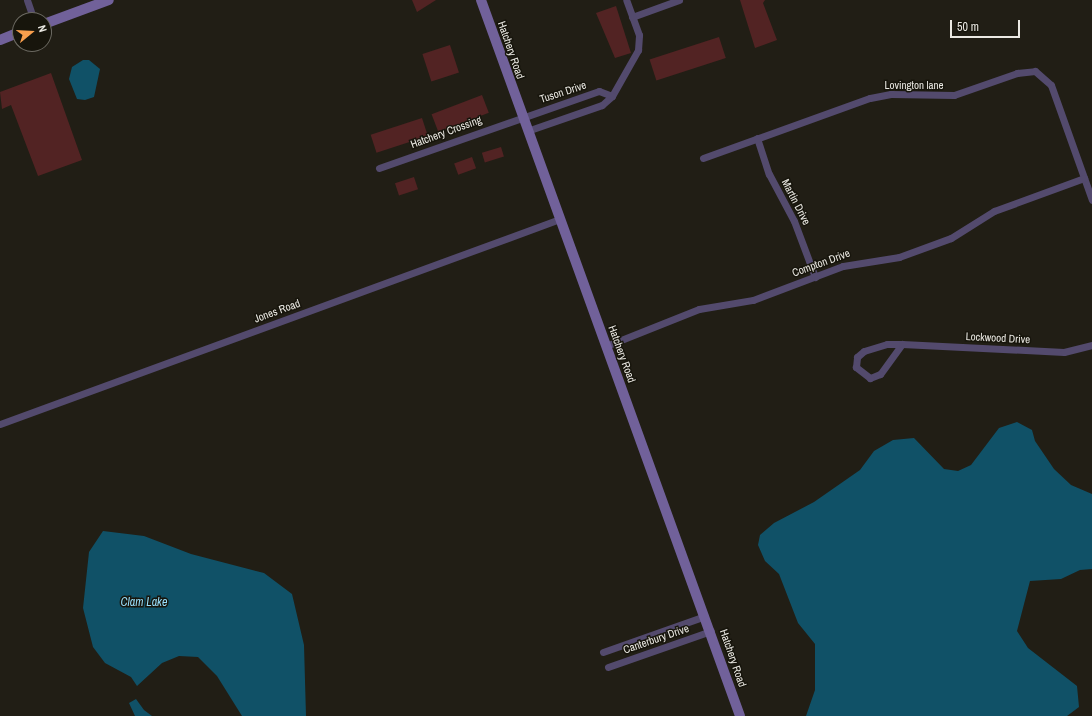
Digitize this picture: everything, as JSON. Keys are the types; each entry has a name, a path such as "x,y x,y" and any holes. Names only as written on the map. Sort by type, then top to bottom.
{"street":[{"path":"27,0 31,12"},
{"path":"52,21 109,0"},
{"name":"Hatchery Road","path":"481,0 521,117 560,219 711,631 740,716"},
{"path":"527,131 602,105 612,96 638,50 639,35 626,0"},
{"path":"632,17 678,0"},
{"path":"0,40 12,35"},
{"name":"Lovington lane","path":"703,158 870,98 891,94 954,95 1017,73 1035,71 1050,85 1092,200"},
{"name":"Tuson Drive","path":"521,117 599,91 612,96"},
{"name":"Hatchery Crossing","path":"379,168 521,117"},
{"name":"Martin Drive","path":"757,138 769,174 794,221 815,277"},
{"name":"Compton Drive","path":"606,346 699,309 753,300 862,260 899,257 951,238 994,211 1084,178"},
{"name":"Jones Road","path":"0,424 560,219"},
{"name":"Lockwood Drive","path":"902,344 880,374 870,378 856,367 857,358 864,351 902,344 1064,352 1092,345"},
{"name":"Canterbury Drive","path":"603,652 705,616"},
{"name":"Canterbury Drive","path":"608,667 711,631"}],"water":[{"path":"83,60 89,60 100,69 94,97 85,100 77,99 69,79 72,67"},
{"path":"1017,422 1032,430 1035,441 1054,469 1071,485 1092,494 1092,569 1080,570 1061,579 1030,581 1017,631 1028,648 1077,686 1079,707 1067,716 806,716 815,690 815,644 798,623 779,574 765,561 758,545 760,535 774,523 814,502 860,470 874,451 893,440 914,438 944,469 958,471 971,465 999,428"},
{"name":"Clam Lake","path":"103,531 144,536 191,554 264,573 292,594 304,645 306,716 242,716 217,676 198,657 179,656 162,663 137,686 131,677 105,663 93,647 83,608 89,552"},
{"path":"136,699 144,710 152,716 135,716 129,703"}],"building":[{"path":"412,0 436,0 417,12"},
{"path":"740,0 765,0 763,3 777,40 755,48"},
{"path":"616,6 631,53 615,58 596,13"},
{"path":"719,37 726,58 656,80 650,60"},
{"path":"450,45 459,73 431,82 422,54"},
{"path":"51,73 82,160 38,176 11,105 2,109 0,92"},
{"path":"482,95 489,113 438,132 432,114"},
{"path":"422,118 428,136 377,153 371,135"},
{"path":"501,147 504,157 485,162 482,153"},
{"path":"472,157 476,168 458,175 454,163"},
{"path":"414,177 418,189 399,196 395,183"}]}
